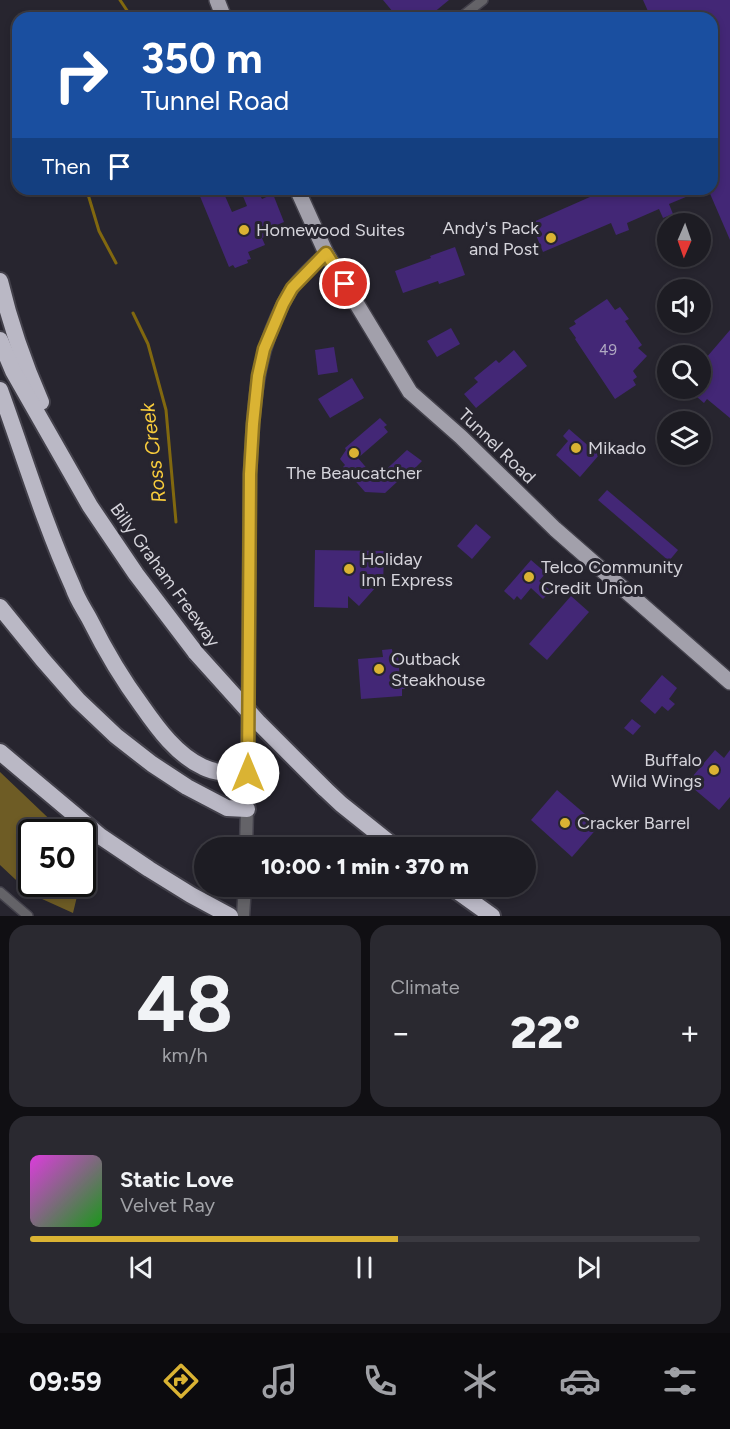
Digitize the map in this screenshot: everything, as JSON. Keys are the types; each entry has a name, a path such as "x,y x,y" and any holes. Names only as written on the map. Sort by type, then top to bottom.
{"highway":[{"path":"0,281 26,367 48,416 52,437"},
{"name":"Billy Graham Freeway","path":"0,340 13,371 90,506 112,541 170,620 196,653 259,723 341,804 382,837"},
{"path":"0,390 73,589 119,672 154,723 185,755 213,771 248,773"},
{"path":"0,607 78,700 116,736 187,787 227,808 247,809"},
{"path":"0,752 100,836 191,895 230,916"},
{"path":"465,897 492,916"}],"main road":[{"name":"Tunnel Road","path":"300,195 326,253 410,392 461,437 555,529 730,682"},
{"path":"247,809 250,474 258,376 264,349 283,304 292,288 326,253"}],"street":[{"path":"468,12 483,0"},
{"path":"246,837 247,809"},
{"path":"0,892 28,916"},
{"path":"243,916 244,897"}],"shaded area":[{"path":"0,772 49,819 18,819 18,882 0,865"},
{"path":"38,897 77,897 73,913"}],"building":[{"path":"383,0 449,0 434,12 393,12"},
{"path":"643,0 730,0 730,240 711,195 718,195 718,12 648,12"},
{"name":"Homewood Suites","path":"199,195 225,195 232,212 247,206 242,195 260,195 262,199 273,195 284,222 272,227 274,233 262,238 265,245 248,252 251,259 247,260 248,263 235,268 233,265 229,267"},
{"path":"594,195 691,195 669,204 673,213 661,213 659,209 627,223 629,230 616,235 611,223 543,252 531,223"},
{"path":"455,247 465,275 403,293 395,271"},
{"path":"607,299 615,310 620,307 629,319 625,321 642,345 638,348 647,356 633,371 637,377 633,380 636,385 615,399 569,328 576,324 574,321"},
{"path":"451,328 460,344 437,357 427,341"},
{"path":"730,330 730,418 707,399 711,399 711,352"},
{"path":"334,347 338,372 318,375 315,350"},
{"path":"514,350 527,366 476,408 464,394 478,382 474,378 496,360 499,363"},
{"path":"352,378 364,398 330,418 318,399"},
{"name":"The Beaucatcher","path":"380,418 387,425 384,427 388,432 358,458 376,479 407,450 422,461 385,493 365,492 343,467 345,465 340,459 345,448"},
{"name":"Mikado","path":"569,429 599,455 580,477 556,455 568,441 563,436"},
{"path":"607,490 678,550 669,561 598,500"},
{"path":"476,524 491,537 472,559 457,546"},
{"name":"Holiday Inn Express","path":"315,550 384,551 383,587 376,587 359,606 348,596 348,608 314,607"},
{"name":"Telco Community Credit Union","path":"531,560 546,573 539,581 551,591 543,599 531,588 521,600 517,596 514,600 504,591"},
{"path":"571,596 589,612 547,660 529,644"},
{"name":"Outback Steakhouse","path":"392,649 393,656 398,655 400,680 405,680 402,696 361,699 358,659 383,657 382,650"},
{"path":"662,675 677,688 669,699 675,704 668,711 662,706 655,714 640,701"},
{"path":"632,719 641,726 633,735 624,728"},
{"name":"Buffalo Wild Wings","path":"715,750 724,758 730,750 730,797 719,810 687,783"},
{"name":"Cracker Barrel","path":"557,790 599,826 572,857 531,820"}],"waterway":[{"name":"Ross Creek","path":"120,0 128,12"},
{"name":"Ross Creek","path":"88,195 99,231 116,263"},
{"name":"Ross Creek","path":"133,313 148,344 166,410 176,522"}],"place":[{"name":"Homewood Suites","path":"244,230"},
{"name":"Andy's Pack and Post","path":"551,238"},
{"name":"Mikado","path":"576,448"},
{"name":"The Beaucatcher","path":"354,453"},
{"name":"Holiday Inn Express","path":"349,569"},
{"name":"Telco Community Credit Union","path":"529,577"},
{"name":"Outback Steakhouse","path":"379,669"},
{"name":"Buffalo Wild Wings","path":"714,770"},
{"name":"Cracker Barrel","path":"565,823"}],"route":[{"path":"248,773 250,474 258,376 264,349 283,304 292,288 326,253 345,284"}]}
